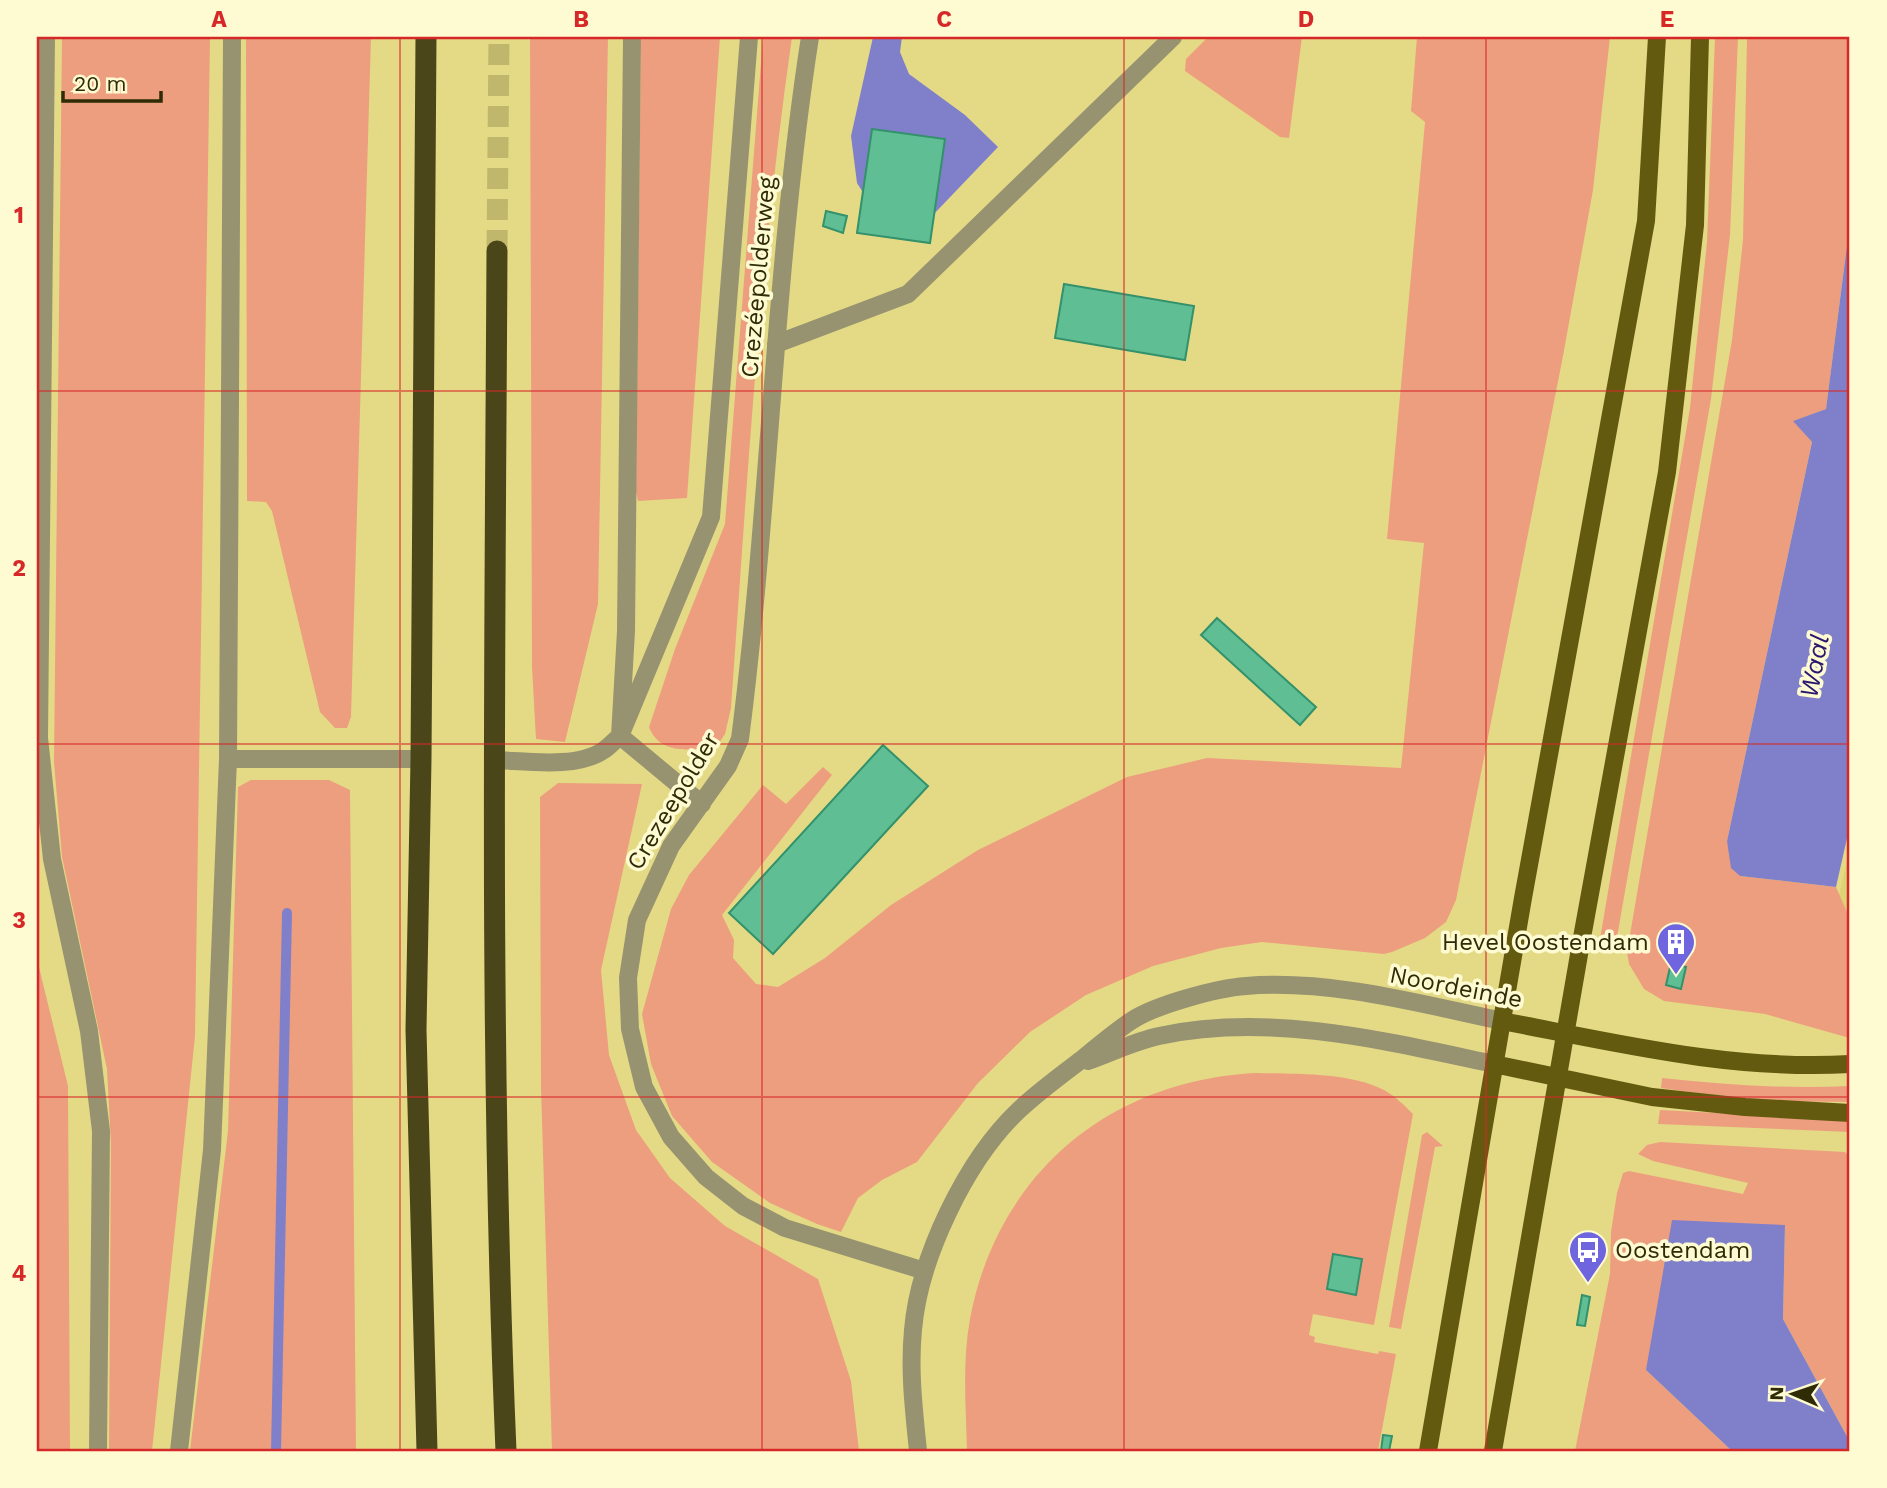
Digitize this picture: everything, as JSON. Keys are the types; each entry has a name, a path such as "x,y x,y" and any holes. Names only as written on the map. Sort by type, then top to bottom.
{"highway":[{"path":"426,37 421,759 416,1030 427,1451"},
{"path":"497,251 495,760 498,1256 506,1451"}],"main road":[{"path":"1428,1451 1494,1065 1646,221 1657,37"},
{"path":"1493,1451 1667,472 1695,225 1700,37"},
{"name":"Noordeinde","path":"1502,1021 1695,1057 1754,1062 1850,1063"},
{"name":"Noordeinde","path":"1494,1065 1651,1097 1745,1107 1850,1113"}],"street":[{"path":"46,37 39,738 52,859 89,1031 101,1131 98,1451"},
{"path":"179,1451 212,1150 228,759 232,37"},
{"path":"620,736 626,631 632,37"},
{"path":"495,760 570,762 603,751 620,736 712,517 749,37"},
{"name":"Crezéepolderweg","path":"763,523 786,220 810,37"},
{"path":"776,344 908,295 1173,37"},
{"name":"Crezeepolder","path":"763,523 740,739 728,766 671,846 637,920 628,978 630,1029 644,1087 671,1137 706,1177 743,1206 785,1228 925,1271"},
{"path":"620,736 702,804"},
{"path":"228,759 421,759"},
{"name":"Noordeinde","path":"918,1451 912,1390 913,1329 925,1271 952,1203 981,1154 1018,1111 1133,1020 1193,996 1245,986 1308,985 1400,999 1502,1021"},
{"name":"Noordeinde","path":"1072,1067 1157,1036 1212,1028 1293,1028 1392,1042 1494,1065"}],"shaded area":[{"path":"62,37 210,37 195,1036 152,1451 109,1451 111,1144 107,1069 62,857 54,762"},
{"path":"246,37 371,37 351,717 347,728 335,728 320,712 272,511 266,502 247,501"},
{"path":"530,37 608,37 598,604 565,742 536,739 532,667"},
{"path":"641,37 720,37 687,498 638,501 636,492"},
{"path":"763,37 792,37 763,288 731,708 725,734 717,746 678,749 661,743 649,727 675,649 725,524"},
{"path":"1208,37 1302,37 1289,138 1280,137 1185,71 1186,59"},
{"path":"1417,37 1610,37 1593,190 1563,356 1456,900 1446,922 1425,938 1384,954 1262,942 1221,948 1153,966 1086,995 1030,1032 978,1083 917,1162 882,1180 858,1198 841,1232 770,1203 712,1162 672,1116 651,1064 642,1014 671,909 689,875 763,785 786,804 823,767 832,775 722,915 734,940 733,958 756,984 778,987 825,958 891,905 978,850 1127,777 1207,758 1401,768 1424,543 1387,539 1425,122 1411,111"},
{"path":"1715,37 1738,37 1730,235 1711,399 1616,943 1600,939 1690,408 1707,242"},
{"path":"1747,37 1850,37 1850,222 1826,409 1794,421 1812,442 1727,841 1740,876 1836,887 1850,919 1850,1037 1765,1014 1664,1001 1644,989 1629,964 1627,952 1732,340 1743,240"},
{"path":"251,780 329,780 350,790 356,1451 190,1451 228,1131 238,787"},
{"path":"558,783 642,784 601,970 609,1055 636,1130 670,1178 725,1226 818,1279 851,1381 859,1451 552,1451 541,1087 540,797"},
{"path":"1850,847 1850,927 1832,926"},
{"path":"37,959 68,1086 70,1451 37,1451"},
{"path":"1256,1073 1321,1075 1355,1080 1384,1090 1413,1114 1374,1325 1313,1314 1309,1335 1315,1337 1314,1342 1378,1354 1379,1351 1396,1354 1378,1451 967,1451 965,1368 970,1319 984,1267 1006,1220 1034,1179 1068,1144 1108,1116 1154,1094 1203,1080"},
{"path":"1662,1078 1756,1086 1850,1086 1850,1102 1750,1101 1661,1088"},
{"path":"1660,1110 1850,1120 1850,1132 1658,1124"},
{"path":"1427,1132 1443,1146 1435,1147 1401,1329 1389,1327 1422,1135"},
{"path":"1660,1142 1845,1152 1850,1158 1850,1442 1783,1319 1785,1225 1646,1370 1732,1451 1575,1451 1610,1274 1611,1232 1623,1173 1629,1171 1743,1194 1748,1183 1653,1161 1638,1154 1647,1145"}],"water":[{"path":"873,37 902,37 900,52 909,74 965,115 998,147 932,216 877,215 857,183 851,136"},
{"name":"Waal","path":"1850,222 1850,825 1836,887 1740,876 1731,868 1727,841 1812,442 1793,421 1826,409"},
{"path":"1672,1220 1785,1225 1783,1319 1850,1442 1850,1451 1732,1451 1646,1370"}],"building":[{"path":"872,129 945,139 930,243 857,233"},
{"path":"826,211 847,216 843,233 823,226"},
{"path":"1064,284 1194,306 1185,360 1055,338"},
{"path":"1217,618 1316,707 1300,725 1201,635"},
{"path":"883,745 928,786 773,954 729,913"},
{"name":"Hevel Oostendam","path":"1671,963 1686,967 1681,989 1666,985"},
{"path":"1333,1254 1362,1259 1356,1295 1327,1289"},
{"path":"1582,1295 1590,1297 1585,1326 1577,1325"},
{"path":"1383,1435 1392,1436 1389,1451 1381,1451"}],"waterway":[{"path":"276,1451 287,913"}],"tunnel":[{"path":"497,251 499,37"}],"place":[{"name":"Hevel Oostendam","path":"1676,976"},
{"name":"Oostendam","path":"1588,1284"}]}
